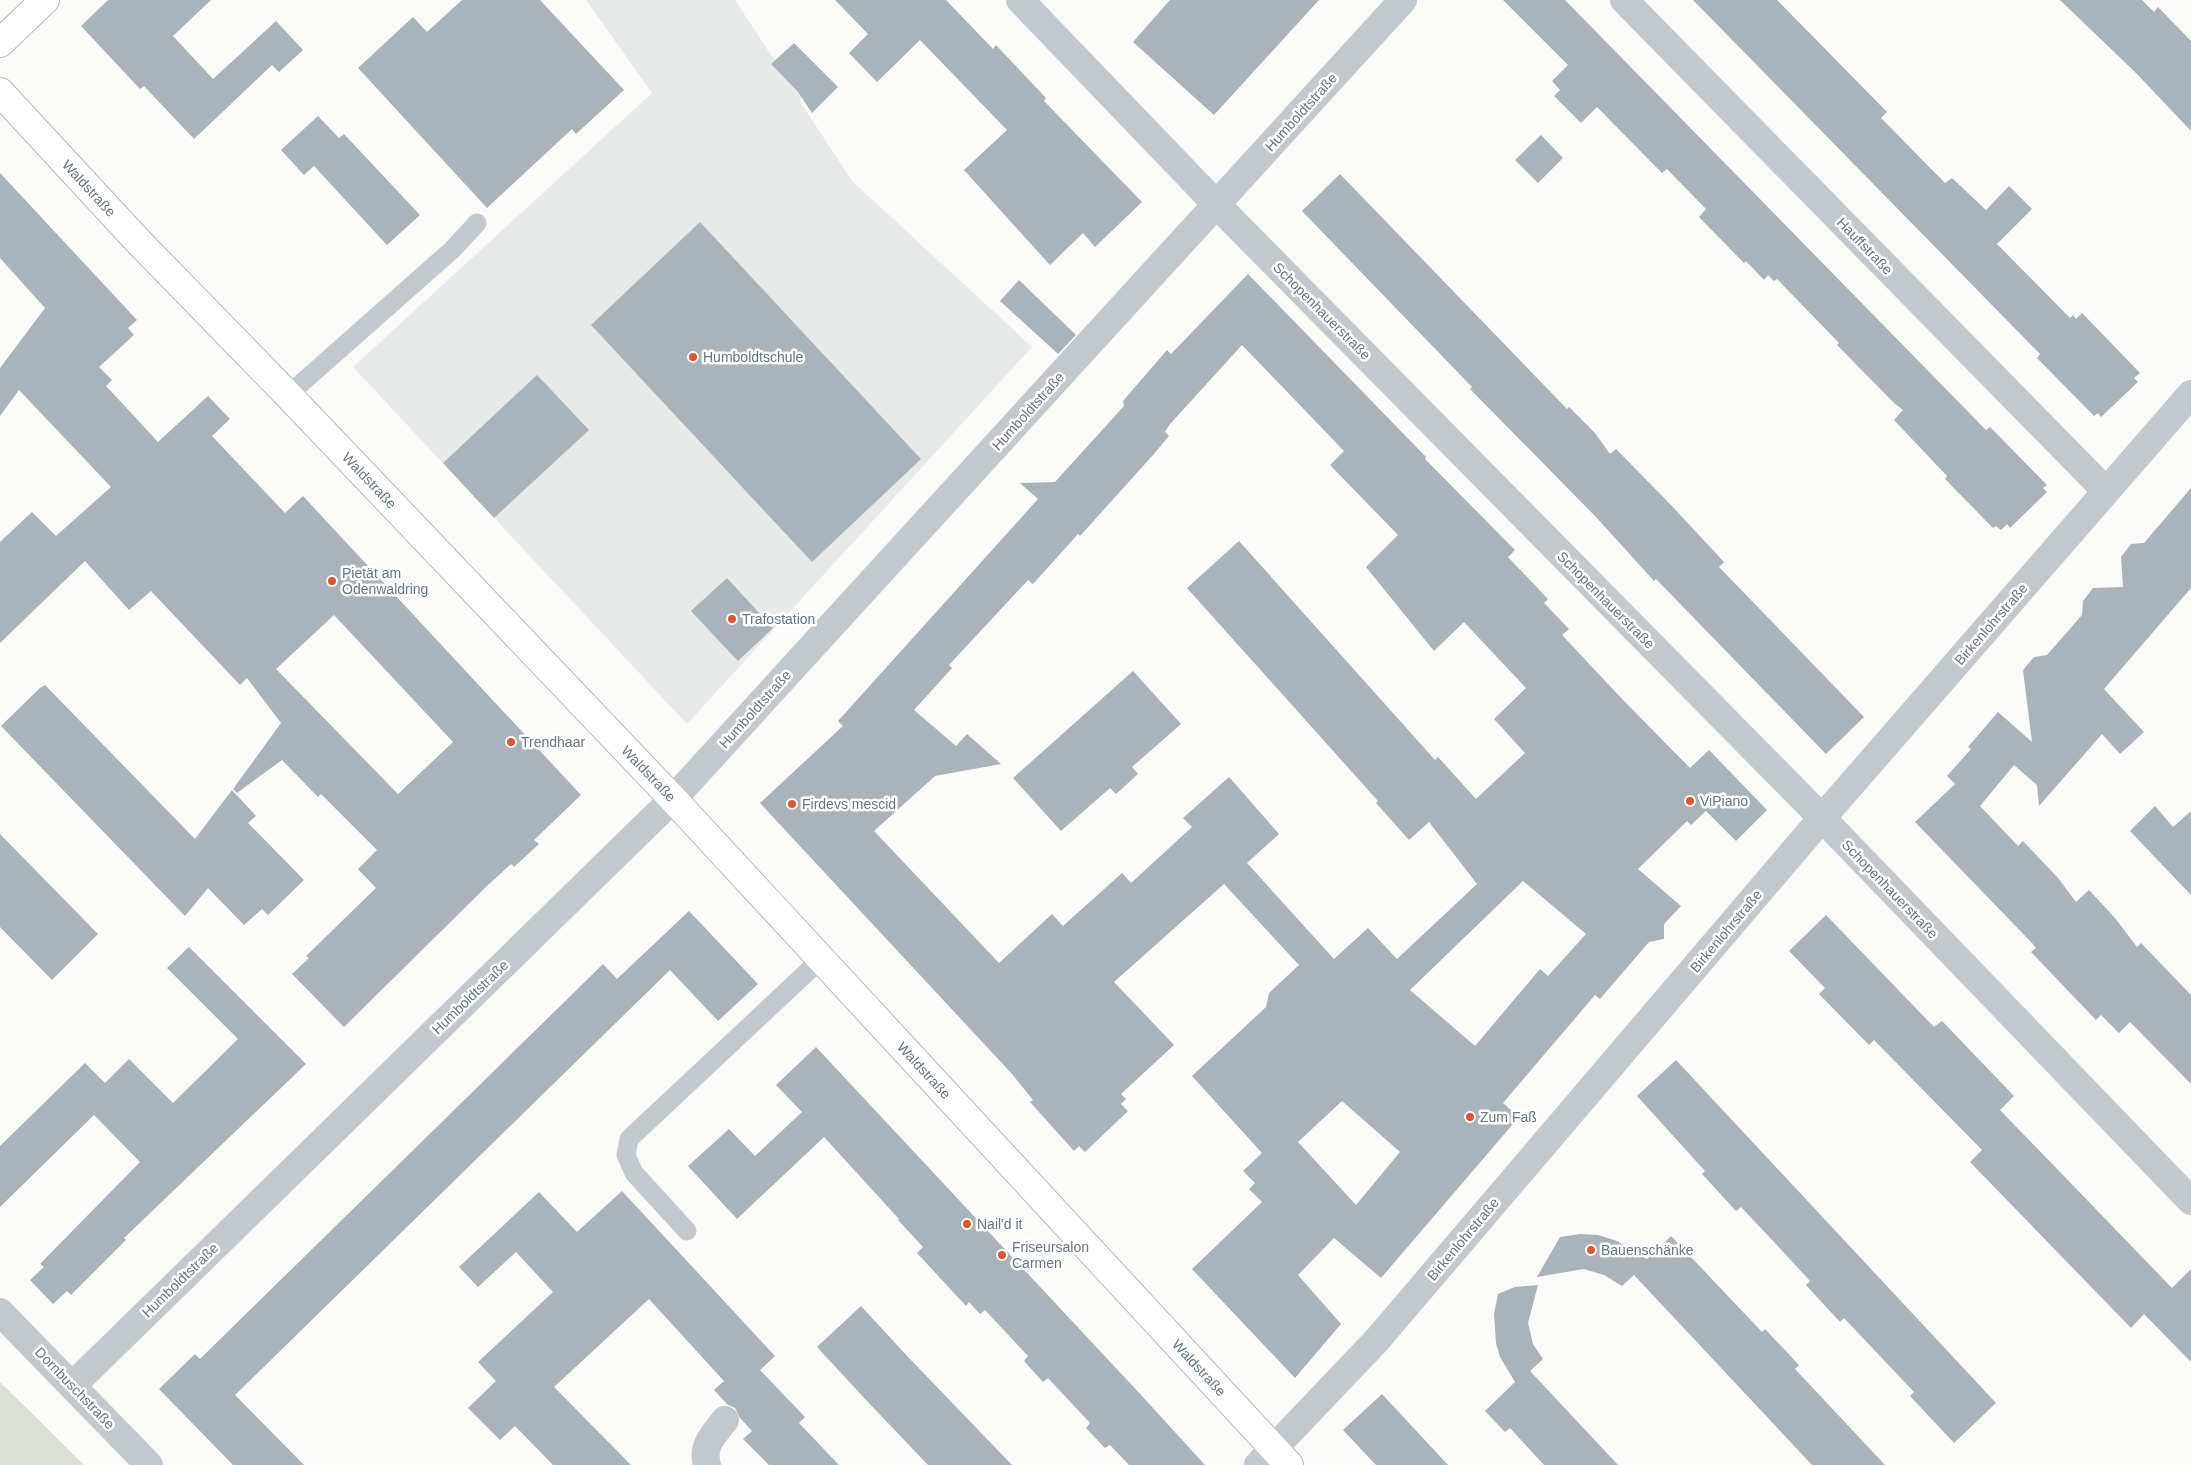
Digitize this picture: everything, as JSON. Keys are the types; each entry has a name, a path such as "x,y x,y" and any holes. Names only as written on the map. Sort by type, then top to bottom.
{"main road":[{"path":"0,43 45,0"},
{"name":"Waldstraße","path":"0,92 136,239 288,395 673,799 1274,1460"}],"street":[{"name":"Schopenhauerstraße","path":"1020,0 1217,205 1822,818 2191,1201"},
{"name":"Humboldtstraße","path":"72,1386 673,799 1403,0"},
{"name":"Hauffstraße","path":"1624,0 2106,491"},
{"name":"Birkenlohrstraße","path":"1274,1460 1822,818 2191,394"},
{"name":"Dornbuschstraße","path":"0,1312 149,1465"},
{"path":"708,1465 704,1456 707,1445 725,1420"}],"lane":[{"path":"288,395 452,250 477,222"},
{"path":"687,1231 634,1173 626,1156 629,1139 820,960"}],"shaded area":[{"name":"Humboldtschule","path":"586,0 735,0 775,61 772,65 803,97 799,100 852,181 1032,347 687,724 353,367 652,93"},
{"path":"0,1382 84,1465 0,1465"}],"building":[{"path":"108,0 211,0 173,36 213,79 276,21 303,50 279,72 272,65 194,139 144,86 140,89 81,26"},
{"path":"462,0 540,0 624,90 576,134 572,129 487,208 358,68 413,17 427,32"},
{"path":"835,0 946,0 993,49 996,45 1046,98 1044,101 1142,202 1095,247 1083,233 1050,265 964,170 1007,130 920,40 877,82 849,53 868,34"},
{"path":"1170,0 1319,0 1214,115 1133,42"},
{"path":"1503,0 1565,0 1986,430 1990,427 2047,485 2043,488 2047,492 2010,528 2007,524 2001,530 1996,526 1993,528 1945,479 1947,476 1894,420 1903,410 1837,345 1839,343 1777,279 1774,281 1768,275 1764,280 1746,261 1744,263 1699,217 1706,209 1667,169 1662,173 1597,107 1581,123 1554,96 1560,90 1552,81 1568,65"},
{"path":"1693,0 1777,0 1887,112 1881,118 1945,183 1952,178 1986,210 2009,186 2032,209 1997,244 2070,318 2073,315 2076,319 2082,313 2140,373 2134,378 2138,382 2101,417 2098,413 2094,416 2037,358 2040,354"},
{"path":"2060,0 2142,0 2154,12 2158,7 2191,41 2191,131 2137,74"},
{"path":"794,43 838,87 812,113 798,92 771,64"},
{"path":"318,116 339,138 344,134 420,215 387,245 314,166 304,175 281,150"},
{"path":"1541,135 1563,158 1538,183 1515,160"},
{"path":"0,173 137,320 128,328 134,335 99,367 112,380 106,386 158,442 208,396 230,419 212,436 285,513 303,496 581,795 534,840 539,844 514,867 511,864 488,885 344,1027 292,974 309,958 306,956 376,888 358,869 377,850 321,794 318,797 282,760 237,793 233,789 281,723 247,678 240,685 151,591 129,610 85,561 0,643 0,542 32,512 56,536 111,487 19,390 0,416 0,368 45,308 0,258","holes":["334,615 453,742 398,794 276,669"]},
{"path":"1340,174 1567,409 1569,407 1595,433 1610,454 1616,449 1670,504 1724,562 1719,567 1864,717 1826,754 1656,579 1654,581 1596,517 1470,389 1472,387 1302,211"},
{"path":"700,222 921,459 812,562 591,325"},
{"path":"1248,274 1515,550 1508,557 1548,599 1544,603 1569,629 1562,635 1624,701 1690,768 1709,750 1767,810 1736,841 1706,811 1691,825 1687,821 1638,869 1681,906 1664,924 1664,939 1649,942 1600,999 1595,995 1503,1103 1519,1117 1381,1278 1334,1238 1298,1275 1341,1324 1295,1378 1192,1269 1262,1202 1249,1189 1255,1183 1243,1171 1262,1153 1192,1076 1266,1007 1269,993 1299,965 1224,884 1114,982 1174,1045 1121,1094 1126,1099 1121,1104 1128,1111 1085,1152 1079,1146 1074,1151 1030,1102 1033,1100 1012,1074 760,803 843,726 838,721 1038,499 1020,483 1055,482 1124,406 1123,401 1167,350 1171,354","holes":["1242,345 1344,451 1330,465 1398,535 1366,567 1434,651 1464,622 1526,688 1494,719 1525,753 1476,799 1438,757 1435,760 1239,541 1187,588 1378,801 1376,803 1409,840 1429,822 1477,884 1397,959 1368,928 1334,959 1247,863 1279,834 1229,777 1183,818 1192,827 1131,883 1122,873 1063,926 1052,914 999,963 874,831 935,776 1001,764 967,734 956,746 914,710 952,668 949,665 1028,580 1033,584 1078,534 1080,536 1153,455 1169,436 1165,432 1170,424","1523,881 1586,934 1548,976 1540,969 1475,1046 1410,990","1342,1101 1400,1152 1356,1205 1298,1142"]},
{"path":"1019,280 1076,335 1058,354 1000,301"},
{"path":"537,375 589,430 494,518 443,463"},
{"path":"2191,488 2191,588 2104,689 2144,732 2120,754 2102,734 2039,806 2037,785 2014,765 1980,806 2018,846 2023,841 2058,878 2076,902 2089,890 2115,918 2137,947 2141,943 2191,995 2191,1084 2130,1022 2119,1033 2101,1015 2096,1020 2031,952 2036,948 2032,943 1915,822 1955,784 1947,776 1971,749 1968,747 1998,712 2032,742 2023,670 2034,657 2047,655 2082,615 2083,601 2093,588 2123,587 2121,557 2131,544 2144,543"},
{"name":"Trafostation","path":"727,578 773,628 738,661 691,611"},
{"path":"1133,671 1181,724 1132,767 1138,774 1116,794 1110,788 1061,831 1013,778"},
{"path":"45,685 195,839 232,790 256,816 248,823 304,880 268,915 262,909 244,925 208,888 185,916 1,726"},
{"path":"2155,806 2173,827 2191,811 2191,895 2130,831"},
{"path":"0,834 98,934 52,980 0,927"},
{"path":"689,911 758,984 718,1021 670,970 235,1395 304,1465 233,1465 159,1389 195,1354 200,1359 603,964 617,979"},
{"path":"1826,915 1934,1027 1942,1021 2014,1096 2000,1110 2172,1288 2191,1269 2191,1362 2144,1314 2131,1328 1970,1162 1982,1150 1874,1040 1869,1045 1819,994 1825,988 1789,951"},
{"path":"189,947 306,1064 124,1238 126,1240 71,1295 67,1291 53,1304 30,1280 44,1267 40,1264 140,1162 94,1115 0,1207 0,1146 85,1063 105,1083 129,1059 173,1103 238,1039 167,968"},
{"path":"816,1047 1205,1465 1129,1465 1110,1445 1105,1448 1086,1428 1090,1423 1048,1378 1043,1382 1024,1361 1028,1356 985,1310 980,1314 969,1302 966,1306 917,1253 923,1247 824,1137 737,1219 688,1166 729,1129 755,1156 802,1112 776,1085"},
{"path":"1676,1060 1996,1403 1954,1443 1910,1396 1914,1392 1844,1318 1840,1322 1806,1285 1810,1281 1741,1207 1736,1211 1702,1174 1705,1171 1637,1096"},
{"path":"622,1191 775,1356 760,1370 805,1417 799,1423 839,1465 769,1465 743,1439 752,1431 740,1418 735,1408 728,1405 714,1390 724,1381 649,1299 554,1387 631,1465 553,1465 515,1426 500,1440 468,1408 496,1381 478,1362 553,1292 516,1252 478,1287 459,1267 539,1192 577,1232"},
{"path":"1580,1234 1598,1235 1617,1241 1647,1259 1671,1236 1762,1332 1765,1329 1799,1365 1795,1369 1885,1465 1812,1465 1634,1275 1622,1286 1604,1275 1584,1269 1537,1277 1560,1237"},
{"path":"1538,1285 1528,1323 1533,1344 1543,1359 1530,1371 1618,1465 1544,1465 1510,1428 1505,1432 1485,1411 1515,1382 1500,1357 1496,1343 1494,1314 1498,1294 1515,1287"},
{"path":"861,1306 1012,1465 928,1465 866,1400 817,1347"},
{"path":"1382,1394 1448,1465 1376,1465 1343,1430"}],"place":[{"name":"Humboldtschule","path":"693,357"},
{"name":"Pietät am Odenwaldring","path":"332,581"},
{"name":"Trafostation","path":"732,619"},
{"name":"Trendhaar","path":"511,742"},
{"name":"ViPiano","path":"1690,801"},
{"name":"Firdevs mescid","path":"792,804"},
{"name":"Zum Faß","path":"1470,1117"},
{"name":"Nail'd it","path":"967,1224"},
{"name":"Bauenschänke","path":"1591,1250"},
{"name":"Friseursalon Carmen","path":"1002,1255"}]}
